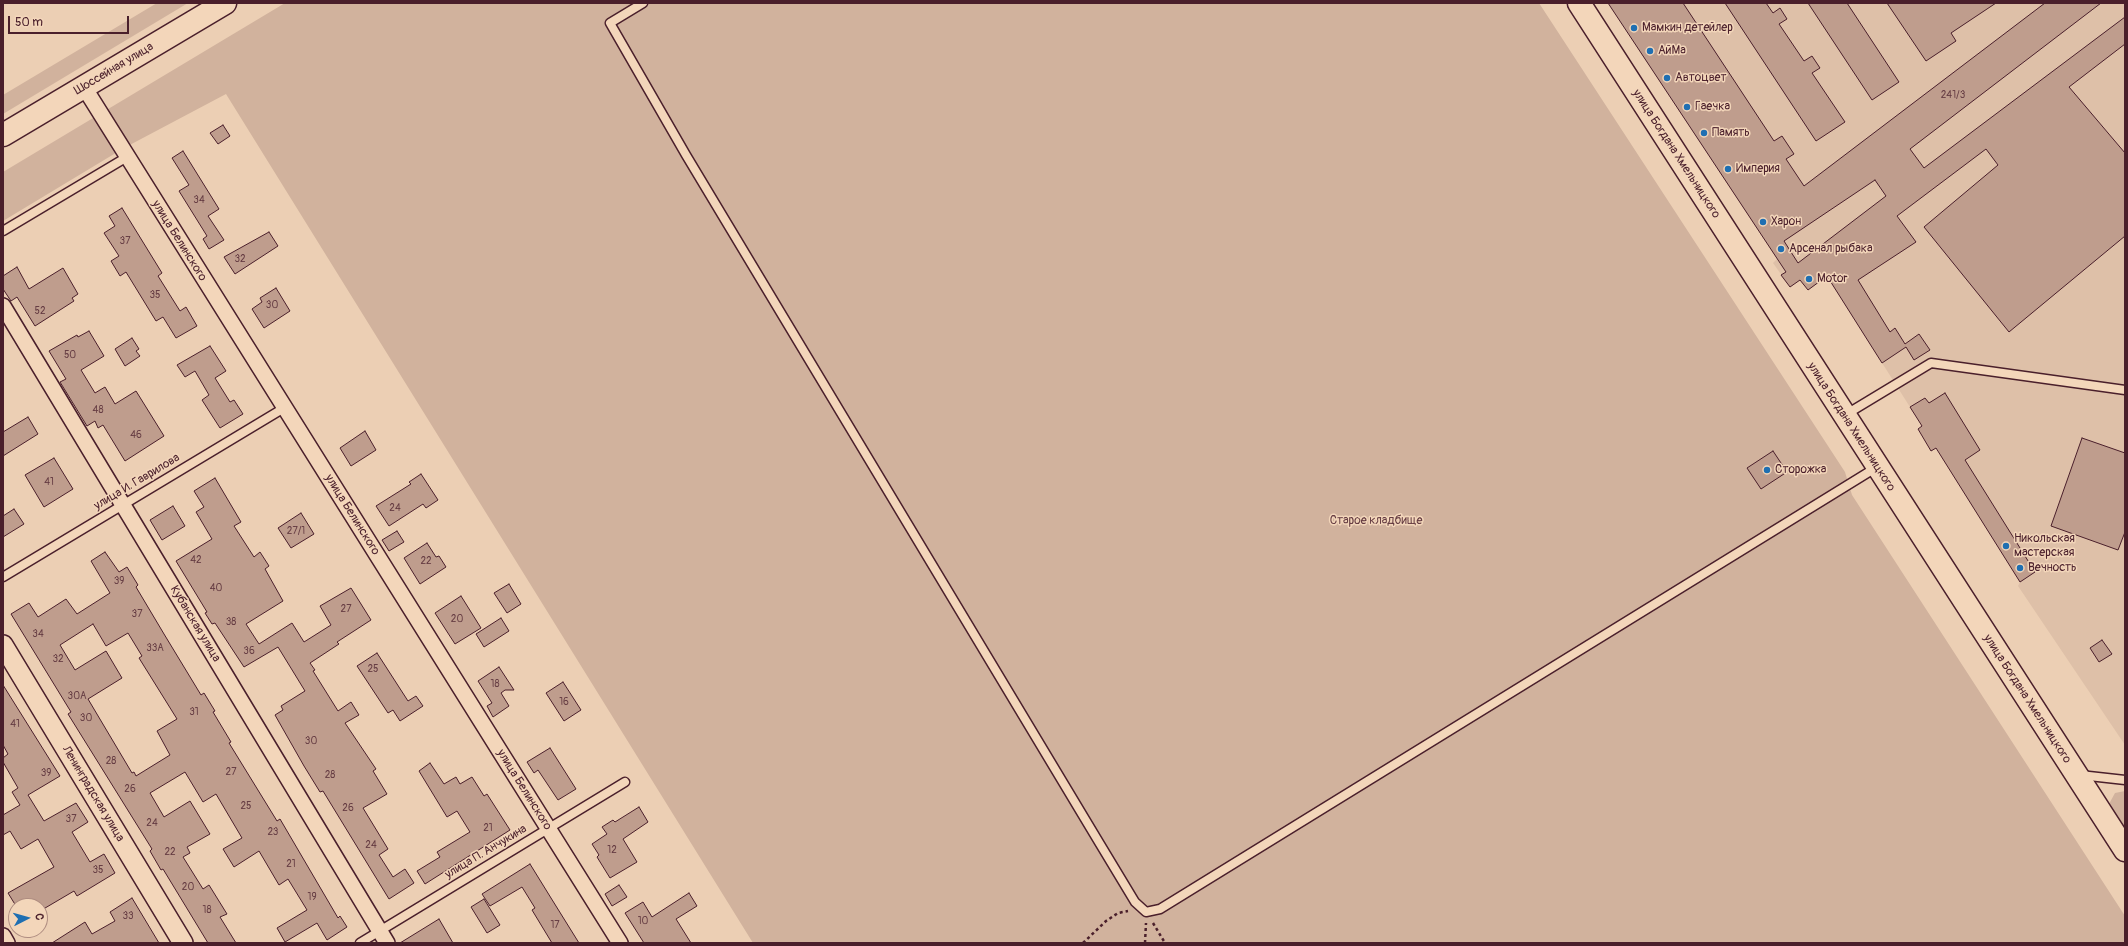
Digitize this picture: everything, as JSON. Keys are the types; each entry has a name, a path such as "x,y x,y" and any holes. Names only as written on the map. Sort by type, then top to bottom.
{"main road":[{"name":"Шоссейная улица","path":"3,135 225,3"},
{"name":"улица Богдана Хмельницкого","path":"1579,3 2125,850"}],"street":[{"name":"улица Белинского","path":"84,87 620,943"},
{"name":"Кубанская улица","path":"3,306 383,937"},
{"name":"Ленинградская улица","path":"3,646 183,943"},
{"path":"3,936 7,943"}],"lane":[{"path":"643,3 610,23 686,155 1100,844 1138,905 1146,912 1160,909 1877,467"},
{"path":"3,231 127,157"},
{"path":"1844,416 1931,363 2125,390"},
{"name":"улица И. Гаврилова","path":"3,577 284,408"},
{"path":"2076,774 2125,780"},
{"name":"улица П. Анчукина","path":"360,943 383,937 548,829 625,782"}],"path":[{"path":"1083,943 1106,921 1118,913 1130,910 1146,912"},
{"path":"1145,943 1146,912"},
{"path":"1146,912 1165,943"}],"shaded area":[{"path":"1608,3 2125,3 2125,745 2018,586 2020,582 1936,448 1931,451 1918,429 1922,426 1827,276 1808,290 1800,280 1790,287 1773,263 1777,259"}],"green space":[{"path":"157,3 188,3 3,114 3,95"},
{"name":"Старое кладбище","path":"285,3 1539,3 1845,472 1852,495 2125,916 2125,941 2122,943 753,943 226,94 124,148 3,221 3,172"},
{"path":"2125,791 2125,829 2109,804 2115,793"}],"building":[{"path":"1608,3 1683,3 1774,141 1782,136 1794,154 1786,159 1804,186 2045,3 2101,3 1910,149 1924,168 2125,17 2125,44 2069,87 2125,153 2125,236 2009,332 1924,227 1998,165 1986,149 1897,216 1916,242 1858,280 1890,332 1895,328 1905,344 1919,334 1930,350 1914,360 1906,347 1882,363 1827,276 1808,290 1800,280 1790,287 1781,275 1786,272","holes":["1875,180 1886,196 1798,263 1784,241"]},
{"path":"1725,3 1766,3 1773,13 1780,8 1787,19 1779,24 1804,61 1812,56 1820,68 1812,73 1845,122 1816,141"},
{"path":"1808,3 1847,3 1899,82 1872,100"},
{"path":"1887,3 1996,3 1951,33 1956,41 1926,61"},
{"path":"223,125 230,136 218,144 210,133"},
{"path":"183,151 219,209 208,216 224,240 209,249 203,239 207,236 179,191 189,185 172,158"},
{"path":"122,208 162,273 158,276 180,311 186,307 197,326 176,338 163,317 156,321 126,272 120,276 111,261 119,256 104,233 115,226 109,216"},
{"path":"269,232 278,246 235,274 224,257"},
{"path":"17,267 29,289 63,268 78,294 72,298 74,301 35,326 17,297 11,301 3,289 3,276"},
{"path":"276,288 290,311 264,328 252,309 262,302 260,298"},
{"path":"89,331 104,356 81,370 95,393 105,387 115,404 136,391 164,436 125,461 103,425 98,428 95,421 87,426 60,382 66,379 49,351 77,335 78,337"},
{"path":"132,338 139,349 136,351 140,356 125,366 115,349"},
{"path":"210,346 226,371 215,378 230,402 234,400 243,414 220,428 202,400 209,395 195,371 185,377 177,365"},
{"path":"1945,393 1980,450 1965,460 2035,572 2020,582 1936,448 1931,451 1918,429 1922,426 1910,407 1925,398 1929,403"},
{"path":"28,417 38,434 3,456 3,432"},
{"path":"365,431 376,450 351,466 340,448"},
{"path":"2082,438 2125,453 2125,532 2118,550 2051,526"},
{"name":"Сторожка","path":"1773,451 1787,472 1761,489 1747,468"},
{"path":"54,458 73,489 44,507 25,475"},
{"path":"421,474 438,500 426,508 423,504 389,526 376,506 411,484 409,482"},
{"path":"215,478 241,522 234,526 254,557 260,552 269,566 265,569 283,601 246,624 259,644 292,623 304,642 331,625 320,606 351,588 371,620 337,642 339,644 310,663 315,670 313,671 338,711 351,702 359,715 345,723 376,769 373,771 387,794 363,808 388,849 379,855 393,877 405,869 414,883 389,899 323,791 320,792 275,715 283,710 281,706 305,691 278,647 244,667 215,623 212,624 205,613 207,612 176,561 212,539 196,512 204,507 194,491"},
{"path":"173,506 185,526 162,540 150,520"},
{"path":"14,509 24,524 3,537 3,516"},
{"path":"301,513 314,534 291,548 278,528"},
{"path":"397,531 404,542 389,551 382,540"},
{"path":"427,543 436,557 439,556 446,567 420,584 404,558"},
{"path":"105,552 119,572 127,567 138,585 136,587 201,695 204,693 215,711 213,712 231,742 229,743 277,821 280,819 338,918 340,916 347,927 327,940 317,923 285,942 277,928 307,910 288,879 279,885 259,851 234,867 223,849 242,838 216,794 203,802 185,772 150,793 164,817 190,801 210,834 187,847 190,853 183,857 203,889 209,885 227,914 220,917 236,943 208,943 163,869 161,870 150,851 152,849 68,714 71,712 11,614 29,603 38,617 66,599 77,614 110,593 91,561","holes":["93,624 106,646 128,633 142,656 139,658 177,719 157,731 170,755 136,776 134,772 132,773 88,699 122,678 106,651 75,670 60,645"]},
{"path":"509,584 521,604 507,613 494,593"},
{"path":"461,596 481,628 455,644 435,613"},
{"path":"501,618 509,631 484,647 476,634"},
{"path":"2102,640 2112,654 2099,662 2090,648"},
{"path":"377,653 408,701 416,696 423,706 400,721 393,710 388,713 357,666"},
{"path":"499,667 514,690 505,690 501,693 509,706 493,717 487,706 492,703 478,681"},
{"path":"563,682 581,710 564,721 546,693"},
{"path":"3,685 60,776 28,795 44,821 76,803 88,822 72,832 90,862 104,854 115,873 77,896 74,891 48,906 48,898 11,898 8,893 54,867 38,839 21,849 10,831 3,835 3,815 20,805 12,792 18,788 3,762 3,758 8,754 3,745"},
{"path":"550,748 576,789 558,800 538,770 534,773 527,762"},
{"path":"430,763 444,784 456,777 460,784 472,777 484,796 487,794 510,830 425,884 417,871 440,857 437,852 470,832 457,811 447,817 419,771"},
{"path":"639,807 648,822 623,839 637,862 610,878 597,857 599,855 592,844 607,834 602,827 613,820 615,822"},
{"path":"530,864 579,943 552,943 532,910 535,908 522,887 490,906 482,894"},
{"path":"619,885 627,897 612,906 605,894"},
{"path":"689,893 697,906 676,919 691,943 644,943 625,913 643,902 652,917"},
{"path":"132,898 159,943 52,943 85,922 92,934 115,921 110,912"},
{"path":"484,899 500,925 487,933 471,907"},
{"path":"439,919 453,943 400,943"}],"place":[{"name":"Мамкин детейлер","path":"1634,28"},
{"name":"АйМа","path":"1650,51"},
{"name":"Автоцвет","path":"1667,78"},
{"name":"Гаечка","path":"1687,107"},
{"name":"Память","path":"1704,133"},
{"name":"Империя","path":"1728,169"},
{"name":"Харон","path":"1763,222"},
{"name":"Арсенал рыбака","path":"1781,249"},
{"name":"Motor","path":"1809,279"},
{"name":"Сторожка","path":"1767,470"},
{"name":"Никольская мастерская","path":"2006,546"},
{"name":"Вечность","path":"2020,568"}]}
